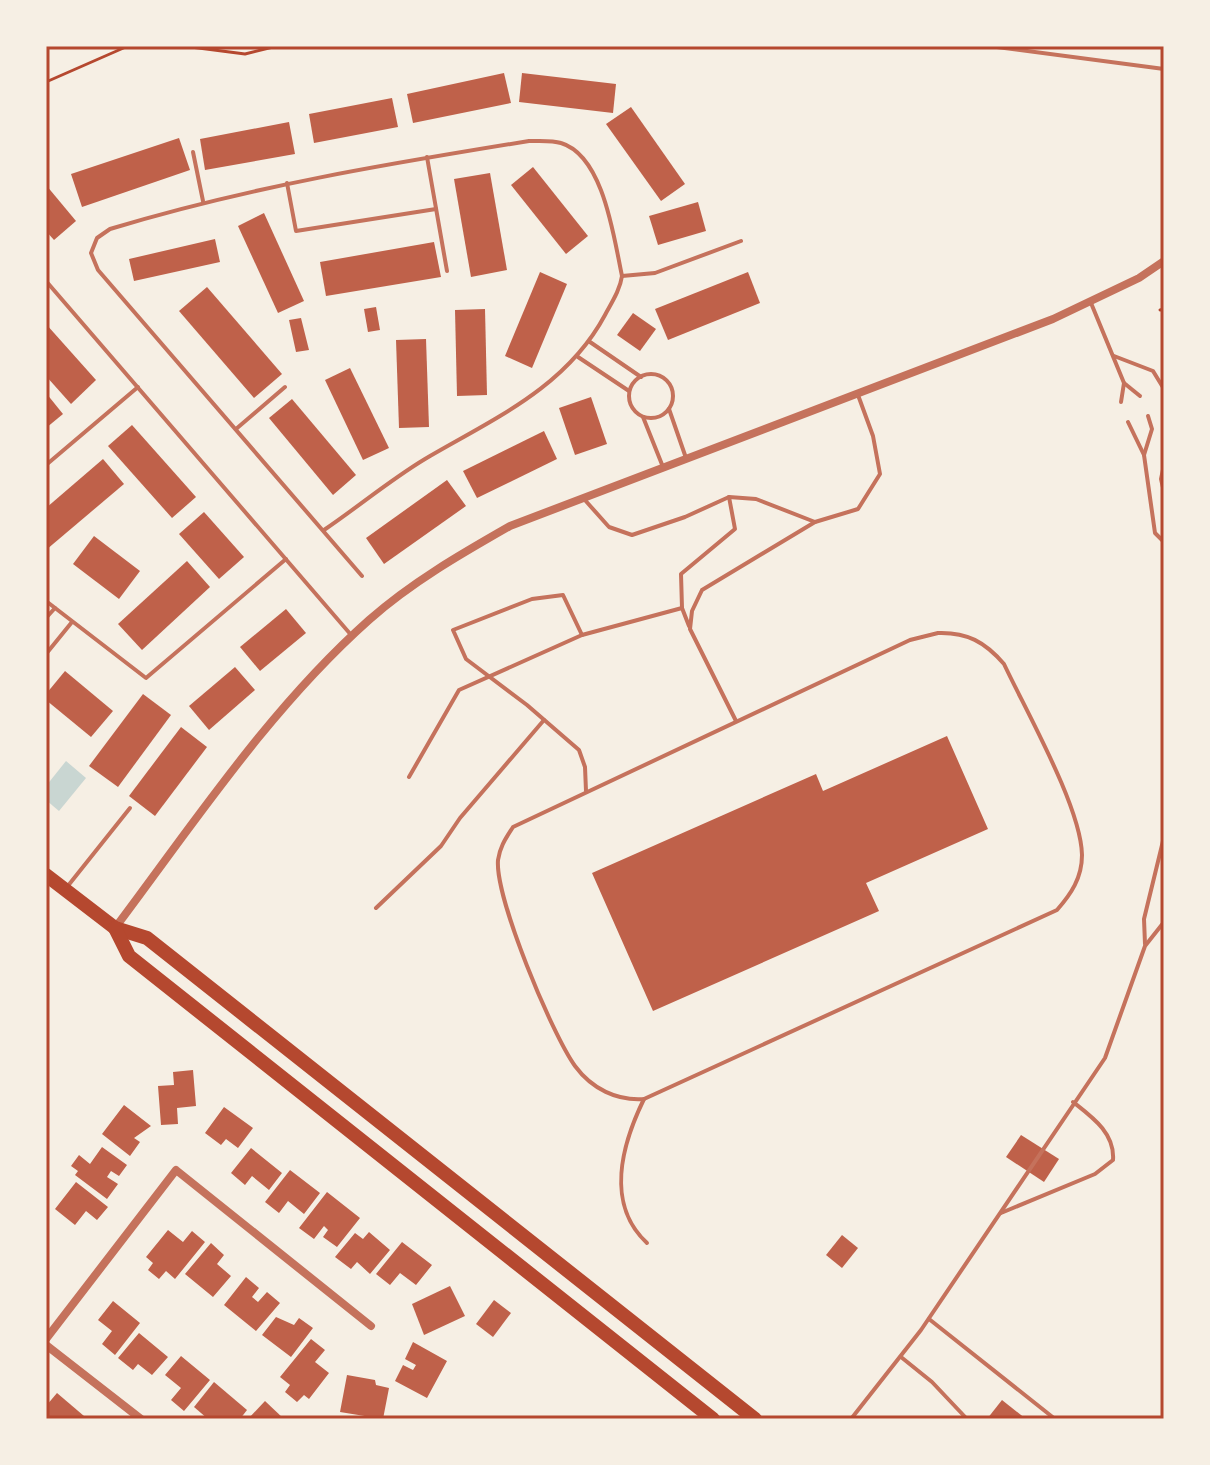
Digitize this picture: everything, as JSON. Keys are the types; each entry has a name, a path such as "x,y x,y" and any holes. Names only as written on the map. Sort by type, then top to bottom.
{"main road":[{"path":"46,875 115,928 147,938 755,1419"},
{"path":"115,928 129,956 713,1419"}],"street":[{"path":"115,928 296,692 352,636 444,564 510,526 1091,303 1164,261"},
{"path":"141,1419 46,1342 176,1170 371,1326"}],"lane":[{"path":"757,46 765,46"},
{"path":"989,46 1164,69"},
{"path":"324,530 423,461 518,406 578,357 590,342 620,287 622,276 606,196 576,151 561,143 529,141 427,157 203,201 110,229 97,238 91,253 98,270 362,576"},
{"path":"193,152 203,201"},
{"path":"427,157 447,271"},
{"path":"287,183 296,231 436,209"},
{"path":"622,276 655,273 741,241"},
{"path":"46,281 352,636"},
{"path":"1091,303 1124,383 1121,402"},
{"path":"590,342 641,377 656,375 669,384 673,394 669,409 686,460"},
{"path":"1114,356 1153,371 1164,389"},
{"path":"578,357 630,392"},
{"path":"641,377 630,392 632,407 643,417 663,469"},
{"path":"1124,383 1140,396"},
{"path":"46,465 138,387"},
{"path":"236,429 285,387"},
{"path":"690,629 692,611 702,590 815,522 858,509 880,474 873,436 858,395"},
{"path":"643,417 657,417 669,409"},
{"path":"1144,455 1152,429 1148,416"},
{"path":"1128,422 1144,455 1155,533 1164,542"},
{"path":"1164,465 1161,479 1164,492"},
{"path":"584,499 609,527 632,535 685,517 729,497 756,499 815,522"},
{"path":"729,497 735,529 681,574 682,608 736,721"},
{"path":"46,601 146,678 286,559"},
{"path":"582,635 563,595 532,599 453,630 466,659 579,750 585,767 586,791"},
{"path":"46,618 55,608"},
{"path":"409,777 459,690 582,635 682,608"},
{"path":"46,654 72,622"},
{"path":"938,633 972,638 989,647 1004,664 1074,814 1082,857 1075,889 1057,910 644,1099 621,1099 600,1090 576,1068 561,1041 503,905 498,864 501,846 513,827 586,791 910,640 938,633"},
{"path":"376,908 441,846 460,818 544,720"},
{"path":"65,890 130,808"},
{"path":"1145,946 1144,919 1164,834"},
{"path":"1163,841 1164,854"},
{"path":"851,1419 929,1319 1105,1058 1145,946 1164,922"},
{"path":"644,1099 634,1123 619,1184 630,1223 647,1243"},
{"path":"999,1214 1095,1174 1113,1160 1114,1149 1106,1131 1073,1102"},
{"path":"929,1319 1055,1419"},
{"path":"901,1357 932,1382 967,1419"}],"path":[{"path":"46,82 128,46"},
{"path":"183,46 245,54 277,46"}],"shaded area":[{"path":"66,761 86,778 59,811 46,800 46,786"}],"building":[{"path":"504,73 511,103 413,123 407,94"},
{"path":"522,73 616,84 613,113 519,102"},
{"path":"392,98 398,127 314,143 309,114"},
{"path":"631,107 685,184 661,201 606,124"},
{"path":"289,122 295,154 205,170 200,139"},
{"path":"179,138 190,170 82,207 71,174"},
{"path":"533,167 588,236 566,254 511,185"},
{"path":"490,173 507,270 471,277 454,179"},
{"path":"46,185 76,221 54,240 46,231"},
{"path":"698,202 706,231 658,245 649,216"},
{"path":"264,213 304,301 278,313 238,226"},
{"path":"215,239 220,262 134,281 129,259"},
{"path":"434,242 441,277 326,296 320,262"},
{"path":"540,272 567,284 532,368 505,356"},
{"path":"748,272 760,303 668,340 655,309"},
{"path":"207,287 282,374 254,398 179,311"},
{"path":"376,307 380,330 368,332 364,309"},
{"path":"485,309 487,395 457,396 455,310"},
{"path":"633,313 656,329 640,351 617,335"},
{"path":"301,318 309,350 296,352 289,320"},
{"path":"46,324 96,380 71,404 46,376"},
{"path":"426,339 429,427 399,428 396,340"},
{"path":"350,368 389,448 363,460 325,380"},
{"path":"46,393 63,414 46,428"},
{"path":"591,397 607,444 575,455 559,408"},
{"path":"292,399 356,475 333,495 269,418"},
{"path":"132,425 196,497 172,518 108,446"},
{"path":"544,431 557,459 477,498 463,471"},
{"path":"103,459 124,484 46,550 46,508"},
{"path":"447,480 466,506 384,564 366,538"},
{"path":"204,512 244,557 219,579 179,534"},
{"path":"94,536 140,571 119,599 73,564"},
{"path":"187,561 210,587 142,650 118,624"},
{"path":"286,609 306,633 260,671 240,647"},
{"path":"235,667 255,690 209,730 189,706"},
{"path":"65,671 113,711 91,737 46,700 46,694"},
{"path":"143,694 171,715 118,787 89,766"},
{"path":"181,727 207,747 155,816 129,796"},
{"path":"947,736 988,829 866,883 879,911 653,1011 592,873 816,774 823,791"},
{"path":"193,1070 196,1106 177,1108 178,1124 161,1125 158,1086 174,1085 173,1072"},
{"path":"124,1105 151,1126 134,1138 140,1142 130,1156 102,1134"},
{"path":"224,1107 253,1128 238,1148 226,1139 221,1145 205,1133"},
{"path":"1021,1135 1059,1159 1044,1182 1006,1157"},
{"path":"102,1147 127,1165 119,1176 111,1171 107,1177 118,1184 107,1199 75,1175 78,1171 71,1166 79,1155 90,1164"},
{"path":"251,1148 282,1173 269,1190 252,1176 245,1185 231,1173"},
{"path":"290,1170 320,1193 304,1214 288,1201 279,1213 265,1202"},
{"path":"76,1182 108,1207 97,1220 86,1211 75,1225 55,1209"},
{"path":"327,1192 360,1218 337,1247 323,1237 328,1230 324,1226 314,1239 299,1228"},
{"path":"168,1230 183,1242 192,1231 205,1242 175,1279 166,1271 159,1279 148,1270 153,1263 146,1257"},
{"path":"369,1232 390,1250 370,1274 357,1262 351,1269 335,1257 355,1233 363,1239"},
{"path":"842,1235 858,1248 842,1268 826,1255"},
{"path":"402,1242 432,1265 416,1285 400,1273 390,1285 376,1274"},
{"path":"211,1243 224,1255 217,1264 231,1276 213,1297 185,1274"},
{"path":"246,1277 259,1288 252,1297 258,1302 267,1292 280,1303 256,1331 224,1305"},
{"path":"450,1286 465,1316 424,1335 412,1304"},
{"path":"494,1300 511,1313 493,1337 476,1324"},
{"path":"113,1301 140,1323 115,1355 102,1344 112,1331 98,1320"},
{"path":"276,1317 294,1325 299,1318 313,1328 291,1357 262,1335"},
{"path":"139,1333 168,1357 152,1375 138,1364 133,1370 118,1358"},
{"path":"311,1339 325,1350 315,1362 329,1373 309,1399 304,1395 297,1402 285,1392 290,1385 280,1377"},
{"path":"413,1342 447,1361 427,1398 395,1381 403,1365 413,1370 416,1365 405,1359"},
{"path":"181,1356 210,1380 184,1411 171,1400 181,1388 165,1375"},
{"path":"347,1375 375,1380 376,1385 389,1388 383,1419 340,1412"},
{"path":"214,1382 247,1410 240,1419 208,1419 194,1407"},
{"path":"57,1393 84,1416 81,1419 46,1419 46,1406"},
{"path":"1002,1400 1026,1419 987,1419"},
{"path":"265,1401 284,1419 248,1419"}]}
